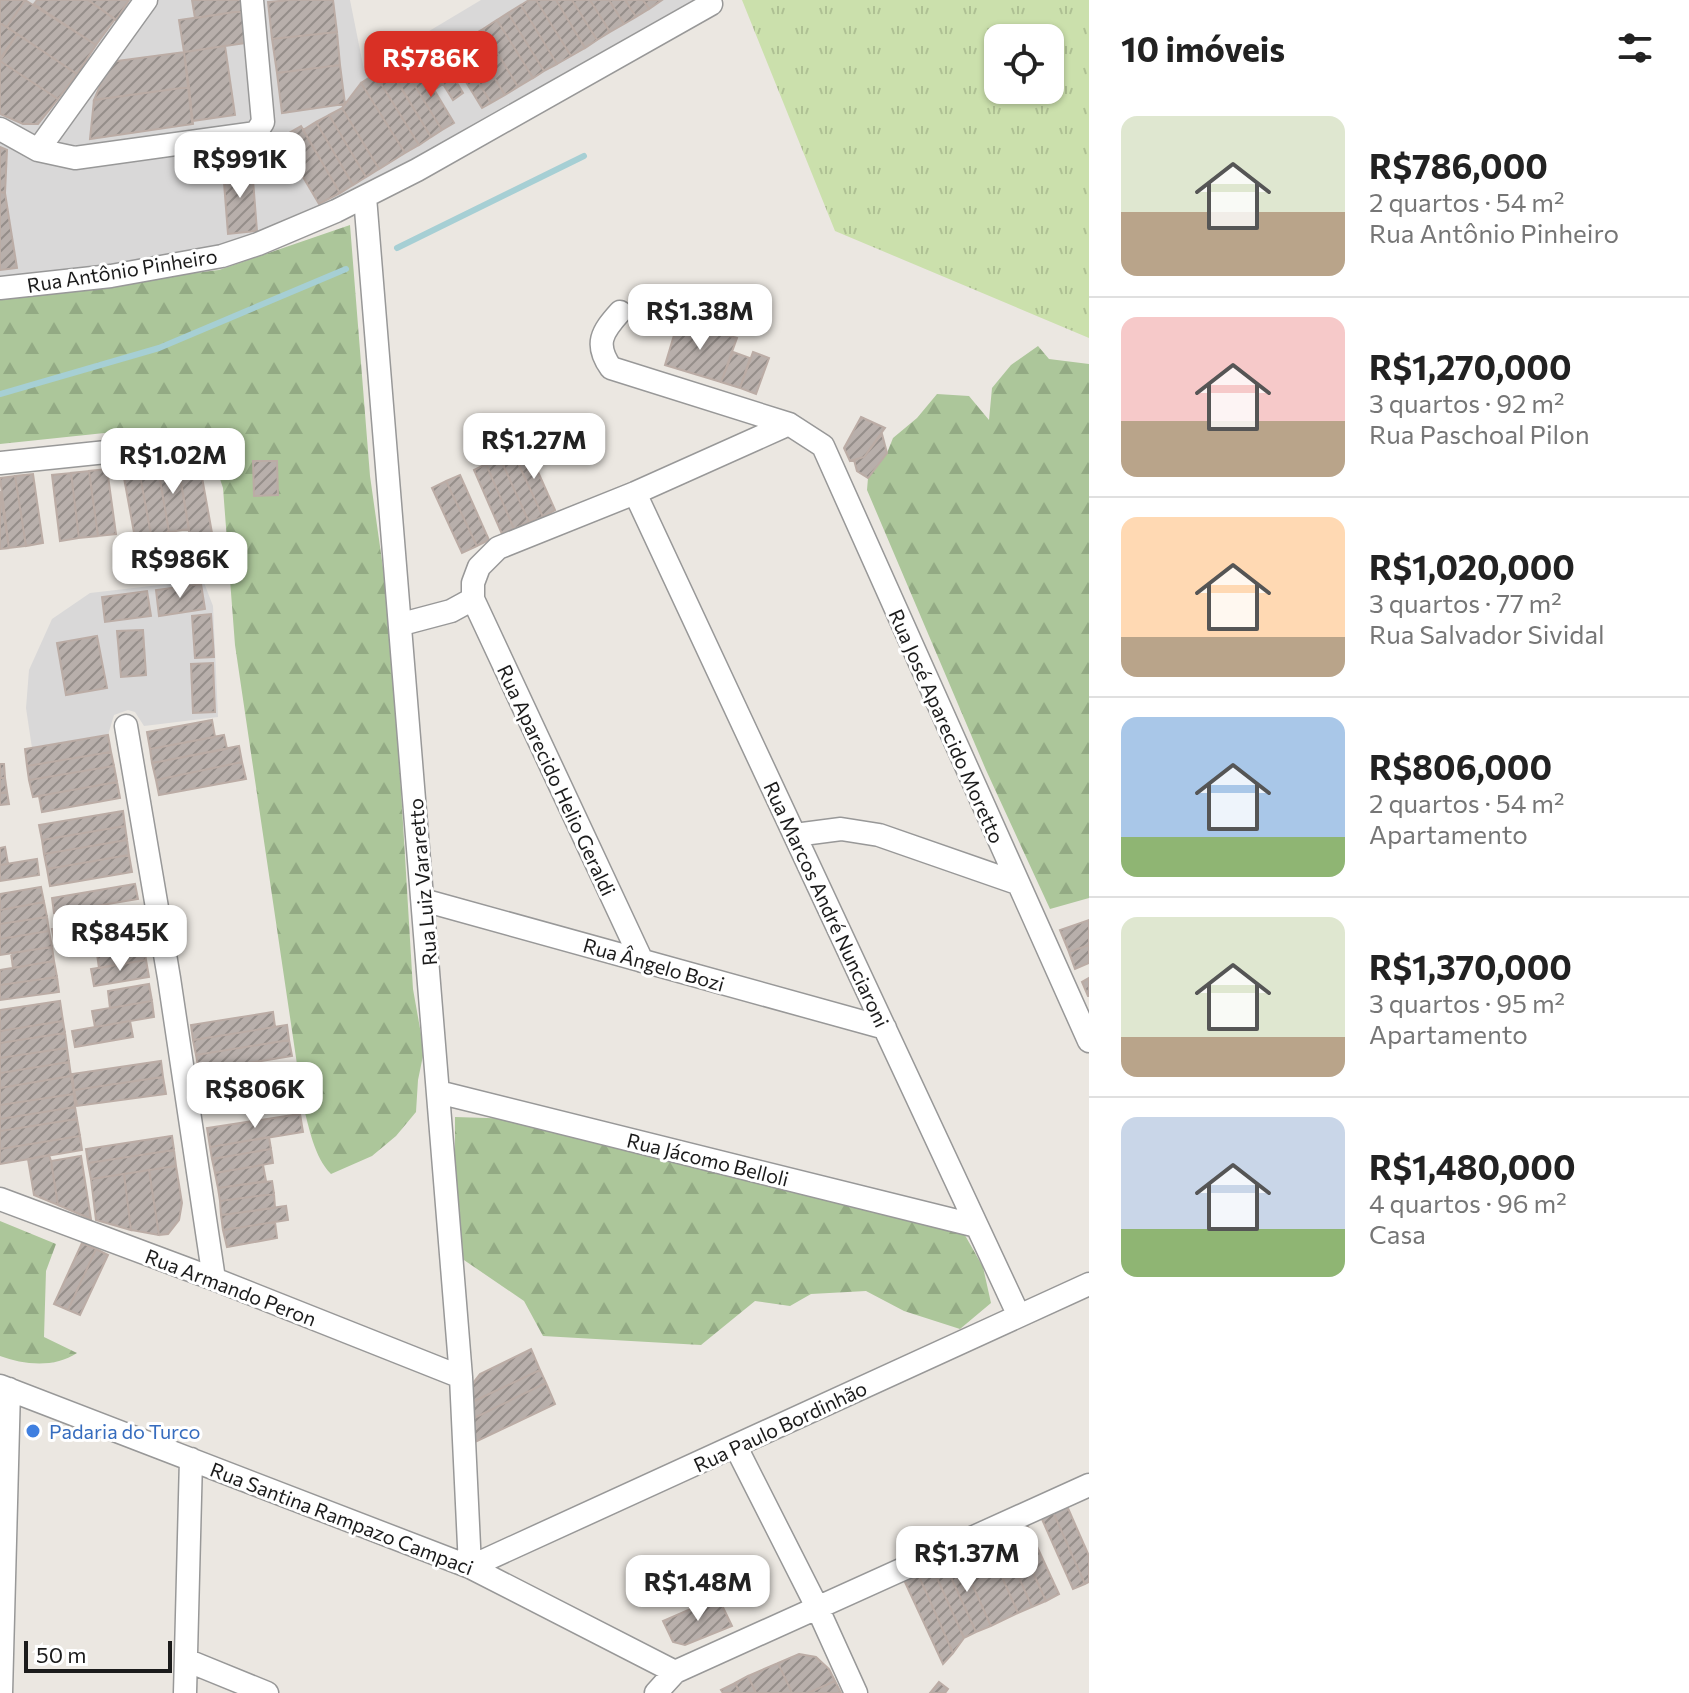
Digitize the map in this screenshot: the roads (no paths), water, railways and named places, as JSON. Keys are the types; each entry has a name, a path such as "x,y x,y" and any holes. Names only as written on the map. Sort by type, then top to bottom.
{"street":[{"path":"38,150 146,0"},
{"path":"0,129 38,150 75,158 256,133 263,122 252,0"},
{"name":"Rua Antônio Pinheiro","path":"0,288 111,276 222,256 258,244 365,197 711,4"},
{"name":"Rua Luiz Vararetto","path":"365,197 461,1377 470,1567"},
{"name":"Rua José Aparecido Moretto","path":"620,312 608,325 601,342 602,355 611,368 789,424 823,446 1089,1041"},
{"path":"402,624 451,611 473,599 473,583 479,567 498,548 635,493 789,424"},
{"path":"0,463 193,443"},
{"name":"Rua Marcos André Nunciaroni","path":"635,493 1019,1316"},
{"name":"Rua Aparecido Helio Geraldi","path":"473,599 642,961"},
{"path":"126,726 169,978 214,1279"},
{"path":"795,835 841,829 879,835 1017,883"},
{"name":"Rua Ângelo Bozi","path":"423,900 885,1028"},
{"name":"Rua Jácomo Belloli","path":"438,1092 977,1226"},
{"name":"Rua Armando Peron","path":"0,1199 214,1279 461,1377"},
{"name":"Rua Paulo Bordinhão","path":"470,1567 1089,1284"},
{"path":"1,1693 5,1388"},
{"name":"Rua Santina Rampazo Campaci","path":"5,1388 470,1567 675,1672"},
{"path":"736,1447 817,1607 856,1693"},
{"path":"185,1693 191,1459"},
{"path":"656,1693 675,1672 1089,1485"},
{"path":"186,1660 267,1693"}],"waterway":[{"path":"397,248 584,156"},
{"path":"0,394 159,348 346,269"}],"place":[{"name":"Padaria do Turco","path":"33,1431"}]}
